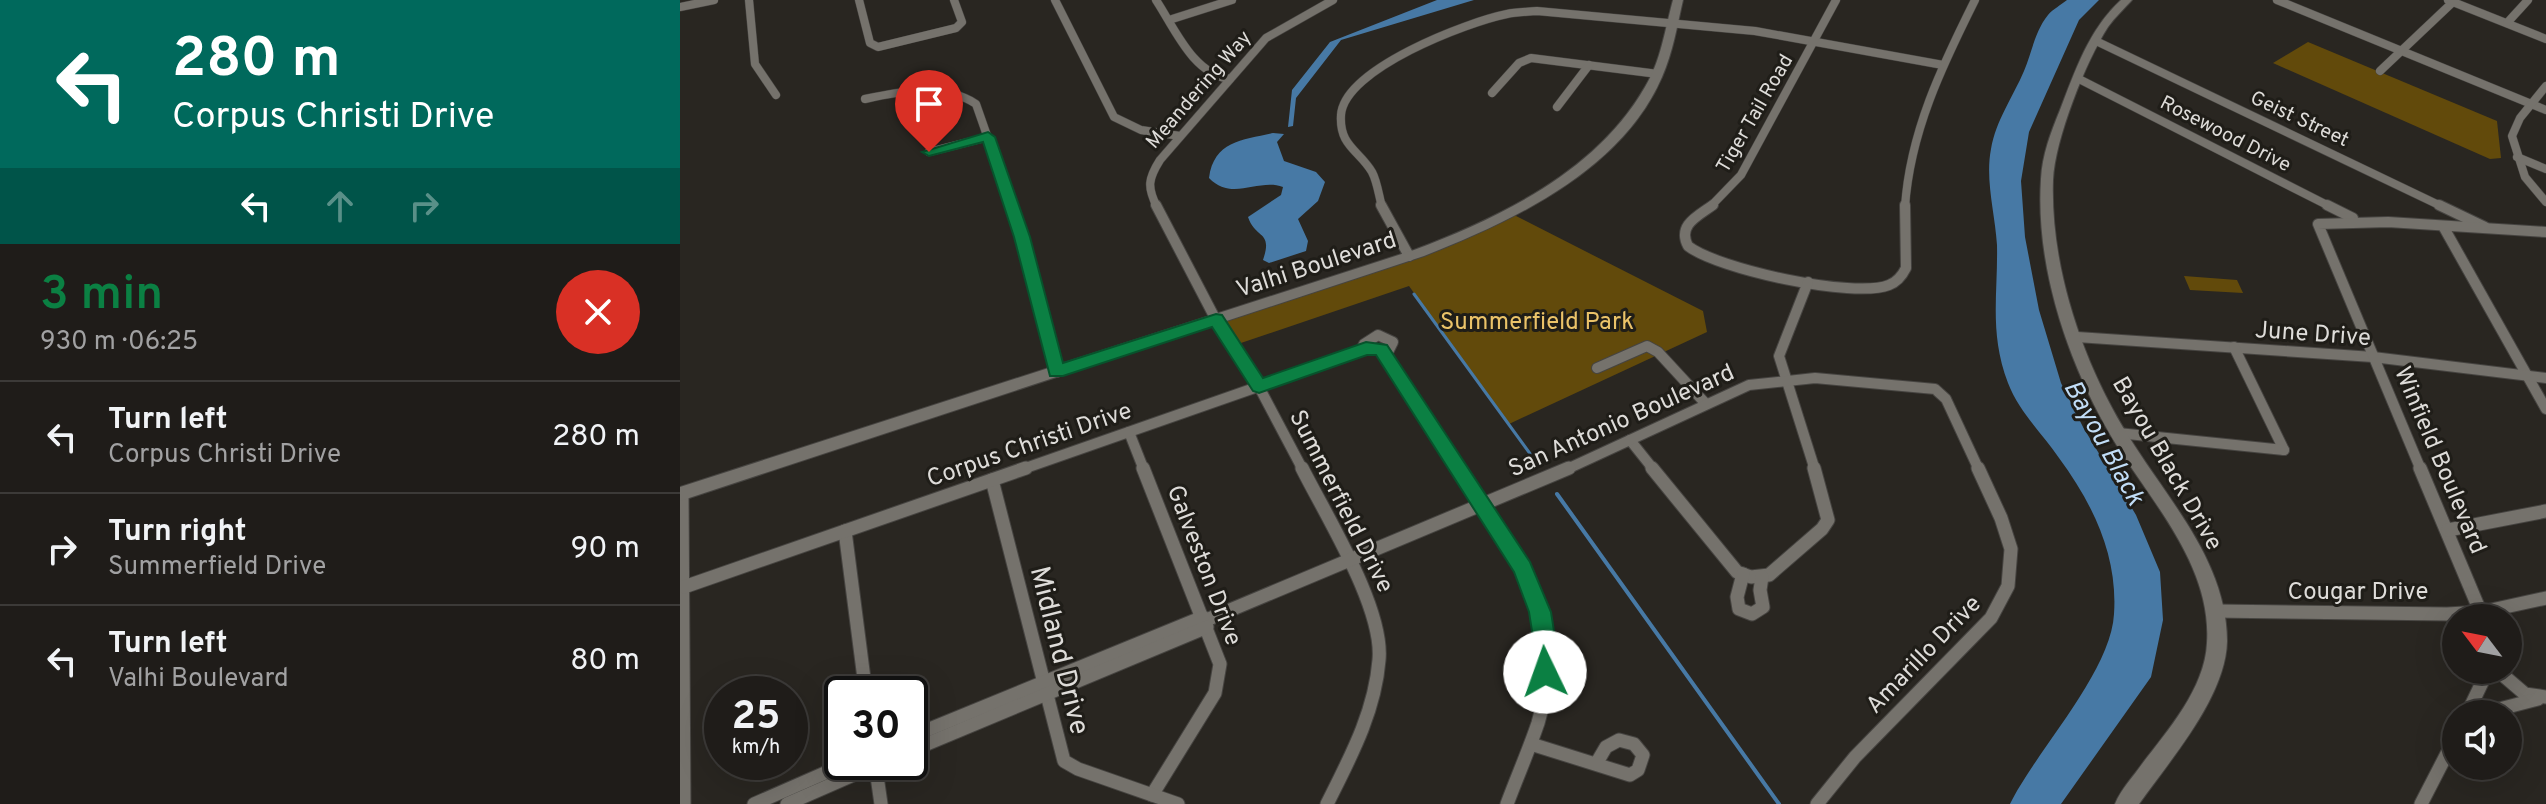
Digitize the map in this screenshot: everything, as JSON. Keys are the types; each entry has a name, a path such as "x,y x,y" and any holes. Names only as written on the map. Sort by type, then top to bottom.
{"street":[{"path":"680,7 714,0"},
{"path":"749,0 755,64 776,95"},
{"path":"859,0 871,46 885,46 960,25 962,22 954,0"},
{"path":"1056,0 1114,117 1141,130 1180,136"},
{"path":"1156,0 1202,69 1214,77 1230,79"},
{"path":"1169,20 1232,0"},
{"name":"Meandering Way","path":"1216,320 1149,191 1149,177 1180,136 1281,26 1323,8 1333,0"},
{"name":"Valhi Boulevard","path":"681,494 1409,256 1509,213 1586,162 1633,115 1658,74 1678,0"},
{"name":"Tiger Tail Road","path":"1808,282 1706,258 1687,245 1684,234 1689,222 1731,190 1836,0"},
{"path":"1630,440 1737,572 1762,577 1769,575 1822,529 1828,520 1827,509 1779,356 1808,282 1873,288 1885,287 1903,276 1906,268 1906,190 1912,151 1927,101 1975,0"},
{"name":"Bayou Black Drive","path":"2126,804 2199,699 2211,675 2217,644 2215,611 2193,550 2118,433 2086,365 2056,272 2047,210 2050,160 2057,134 2105,20 2127,0"},
{"path":"2277,0 2546,110"},
{"path":"2380,71 2453,0 2546,37"},
{"path":"2508,22 2528,0"},
{"path":"1409,256 1383,211 1372,172 1346,144 1342,134 1343,106 1347,96 1366,77 1430,40 1506,14 1537,11 1748,27 1943,65"},
{"name":"Geist Street","path":"2096,41 2490,229"},
{"path":"1492,93 1524,59 1539,58 1658,74"},
{"path":"1557,107 1589,65"},
{"name":"Rosewood Drive","path":"2079,79 2357,220"},
{"path":"2546,86 2520,118 2512,136 2525,177 2546,202"},
{"path":"865,99 914,89 965,97 976,104 1022,237 1057,372"},
{"path":"929,152 988,137"},
{"path":"2517,157 2546,169"},
{"path":"2357,220 2546,232"},
{"name":"Winfield Boulevard","path":"2357,220 2322,221 2318,229 2478,604"},
{"path":"2443,226 2546,409"},
{"name":"Summerfield Drive","path":"1216,320 1259,386 1350,561 1372,609 1378,631 1379,669 1373,701 1353,752 1327,804"},
{"name":"Corpus Christi Drive","path":"684,587 1361,350 1371,338 1384,336 1393,342 1386,356 1481,506"},
{"name":"June Drive","path":"2077,337 2373,357 2546,378"},
{"path":"1597,368 1647,346 1658,352 1706,404"},
{"path":"2118,433 2284,450 2234,347"},
{"name":"San Antonio Boulevard","path":"928,743 1044,689 1481,506 1749,385 1785,379 1935,389"},
{"name":"Amarillo Drive","path":"1817,804 1855,757 1991,618 2008,586 2011,549 2001,518 1946,399 1935,389"},
{"name":"Galveston Drive","path":"1129,432 1220,664 1215,693 1152,795"},
{"name":"Midland Drive","path":"992,480 1064,761 1078,769 1178,804"},
{"path":"681,494 684,804"},
{"path":"1481,506 1523,568 1540,612 1546,650 1544,693 1531,744 1507,804"},
{"path":"2448,530 2546,511"},
{"path":"845,531 864,676"},
{"path":"1743,574 1736,603 1748,614 1757,614 1763,607 1760,590 1762,577"},
{"name":"Cougar Drive","path":"2522,604 2546,598"},
{"name":"Cougar Drive","path":"2215,611 2442,614"},
{"path":"2511,684 2542,698"},
{"name":"San Antonio Boulevard","path":"928,731 1044,689"},
{"path":"2522,703 2542,698"},
{"path":"1531,744 1596,764"},
{"path":"2421,804 2442,763"},
{"path":"754,804 824,773"},
{"path":"787,804 840,780"},
{"path":"879,780 881,804"}],"green space":[{"path":"2308,42 2497,121 2501,158 2490,159 2273,63"},
{"name":"Summerfield Park","path":"1510,213 1703,311 1707,332 1509,424 1409,286 1235,345 1216,321 1392,262"},
{"path":"2184,276 2237,280 2243,293 2190,290"}],"water":[{"path":"1437,0 1474,0 1341,40 1296,98 1293,126 1288,127 1292,90 1330,42"},
{"path":"2067,0 2099,0 2079,20 2029,132 2021,181 2025,237 2039,310 2061,383 2083,427 2136,515 2160,572 2163,620 2151,677 2061,804 2010,804 2087,686 2110,637 2114,614 2112,572 2101,532 2071,476 2013,394 2002,365 1996,331 1997,245 1990,185 1991,149 2040,28 2050,13"},
{"path":"1273,133 1284,134 1277,142 1284,161 1316,172 1325,182 1318,201 1298,219 1308,241 1306,251 1269,263 1263,260 1265,239 1248,217 1281,195 1283,187 1227,188 1209,178 1212,166 1223,149 1240,141"}],"waterway":[{"path":"1414,294 1539,466"},
{"path":"1557,494 1779,804"}],"route":[{"path":"929,152 988,137 1022,237 1057,372 1216,320 1259,386 1366,349 1381,349 1523,568 1540,612 1546,650 1545,672"}],"water label":[{"name":"Bayou Black","path":"2105,442"}]}
